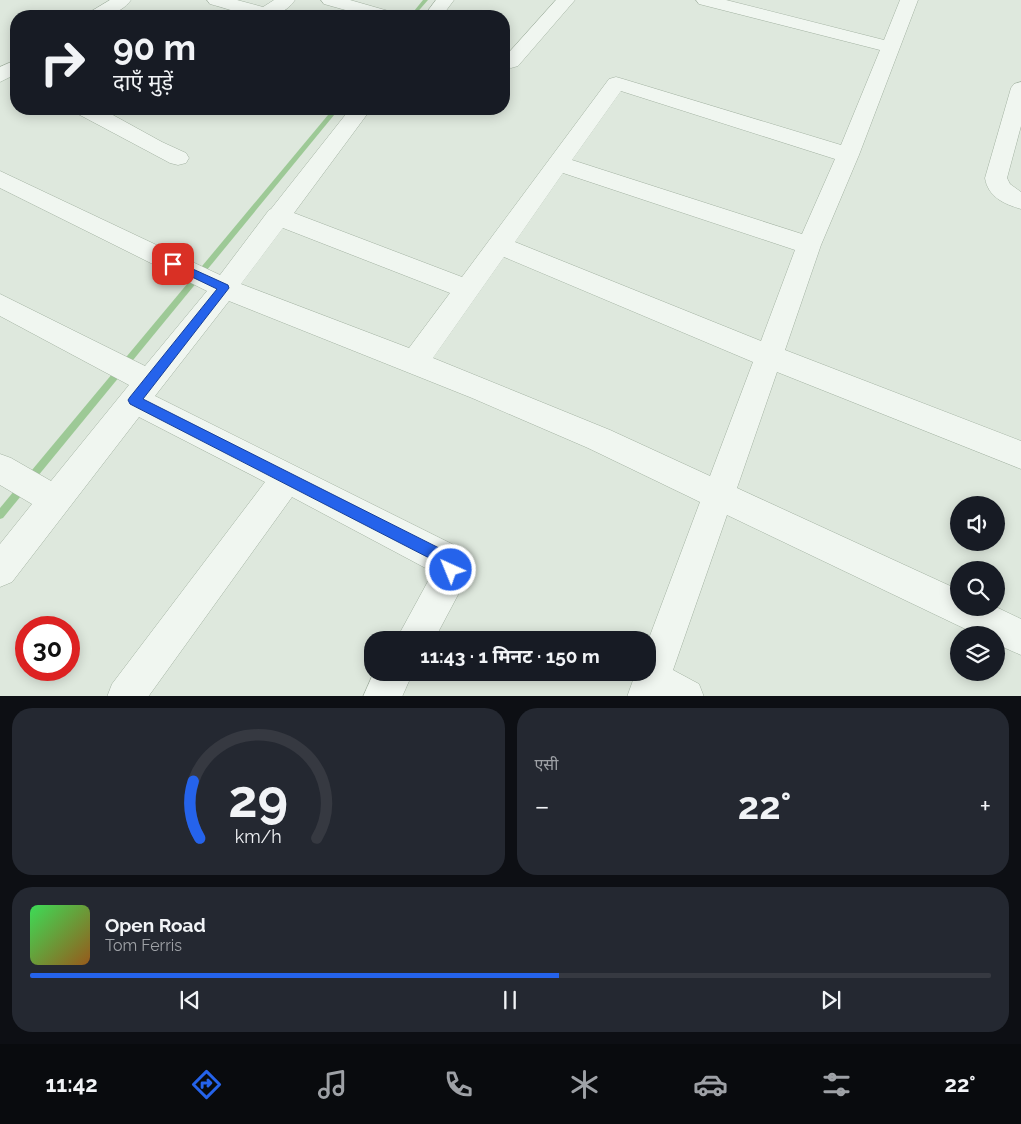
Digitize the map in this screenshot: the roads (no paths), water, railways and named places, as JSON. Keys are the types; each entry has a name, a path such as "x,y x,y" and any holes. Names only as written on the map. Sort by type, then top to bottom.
{"street":[{"path":"106,10 122,0"},
{"path":"216,0 255,10"},
{"path":"272,10 286,0"},
{"path":"330,0 365,10"},
{"path":"438,10 446,0"},
{"path":"511,62 566,0"},
{"path":"704,0 891,47"},
{"path":"686,696 649,687 809,246 848,155 909,0"},
{"path":"414,364 616,83 848,155"},
{"path":"1021,88 996,178 999,188 1007,195 1021,201"},
{"path":"97,115 116,124 143,143 178,158"},
{"path":"0,570 24,482 139,386 216,284 277,216 355,115"},
{"path":"558,163 809,246"},
{"path":"0,179 216,284 414,364 482,389 599,439 1021,637"},
{"path":"277,216 467,289"},
{"path":"498,245 768,356 1021,455"},
{"path":"0,304 104,359 139,386 287,478 442,557 448,563 451,570 449,581 419,631"},
{"path":"126,696 287,478"},
{"path":"381,696 390,681"}],"waterway":[{"path":"417,10 426,0"},
{"path":"30,479 331,115"},
{"path":"0,515 22,488"}]}
